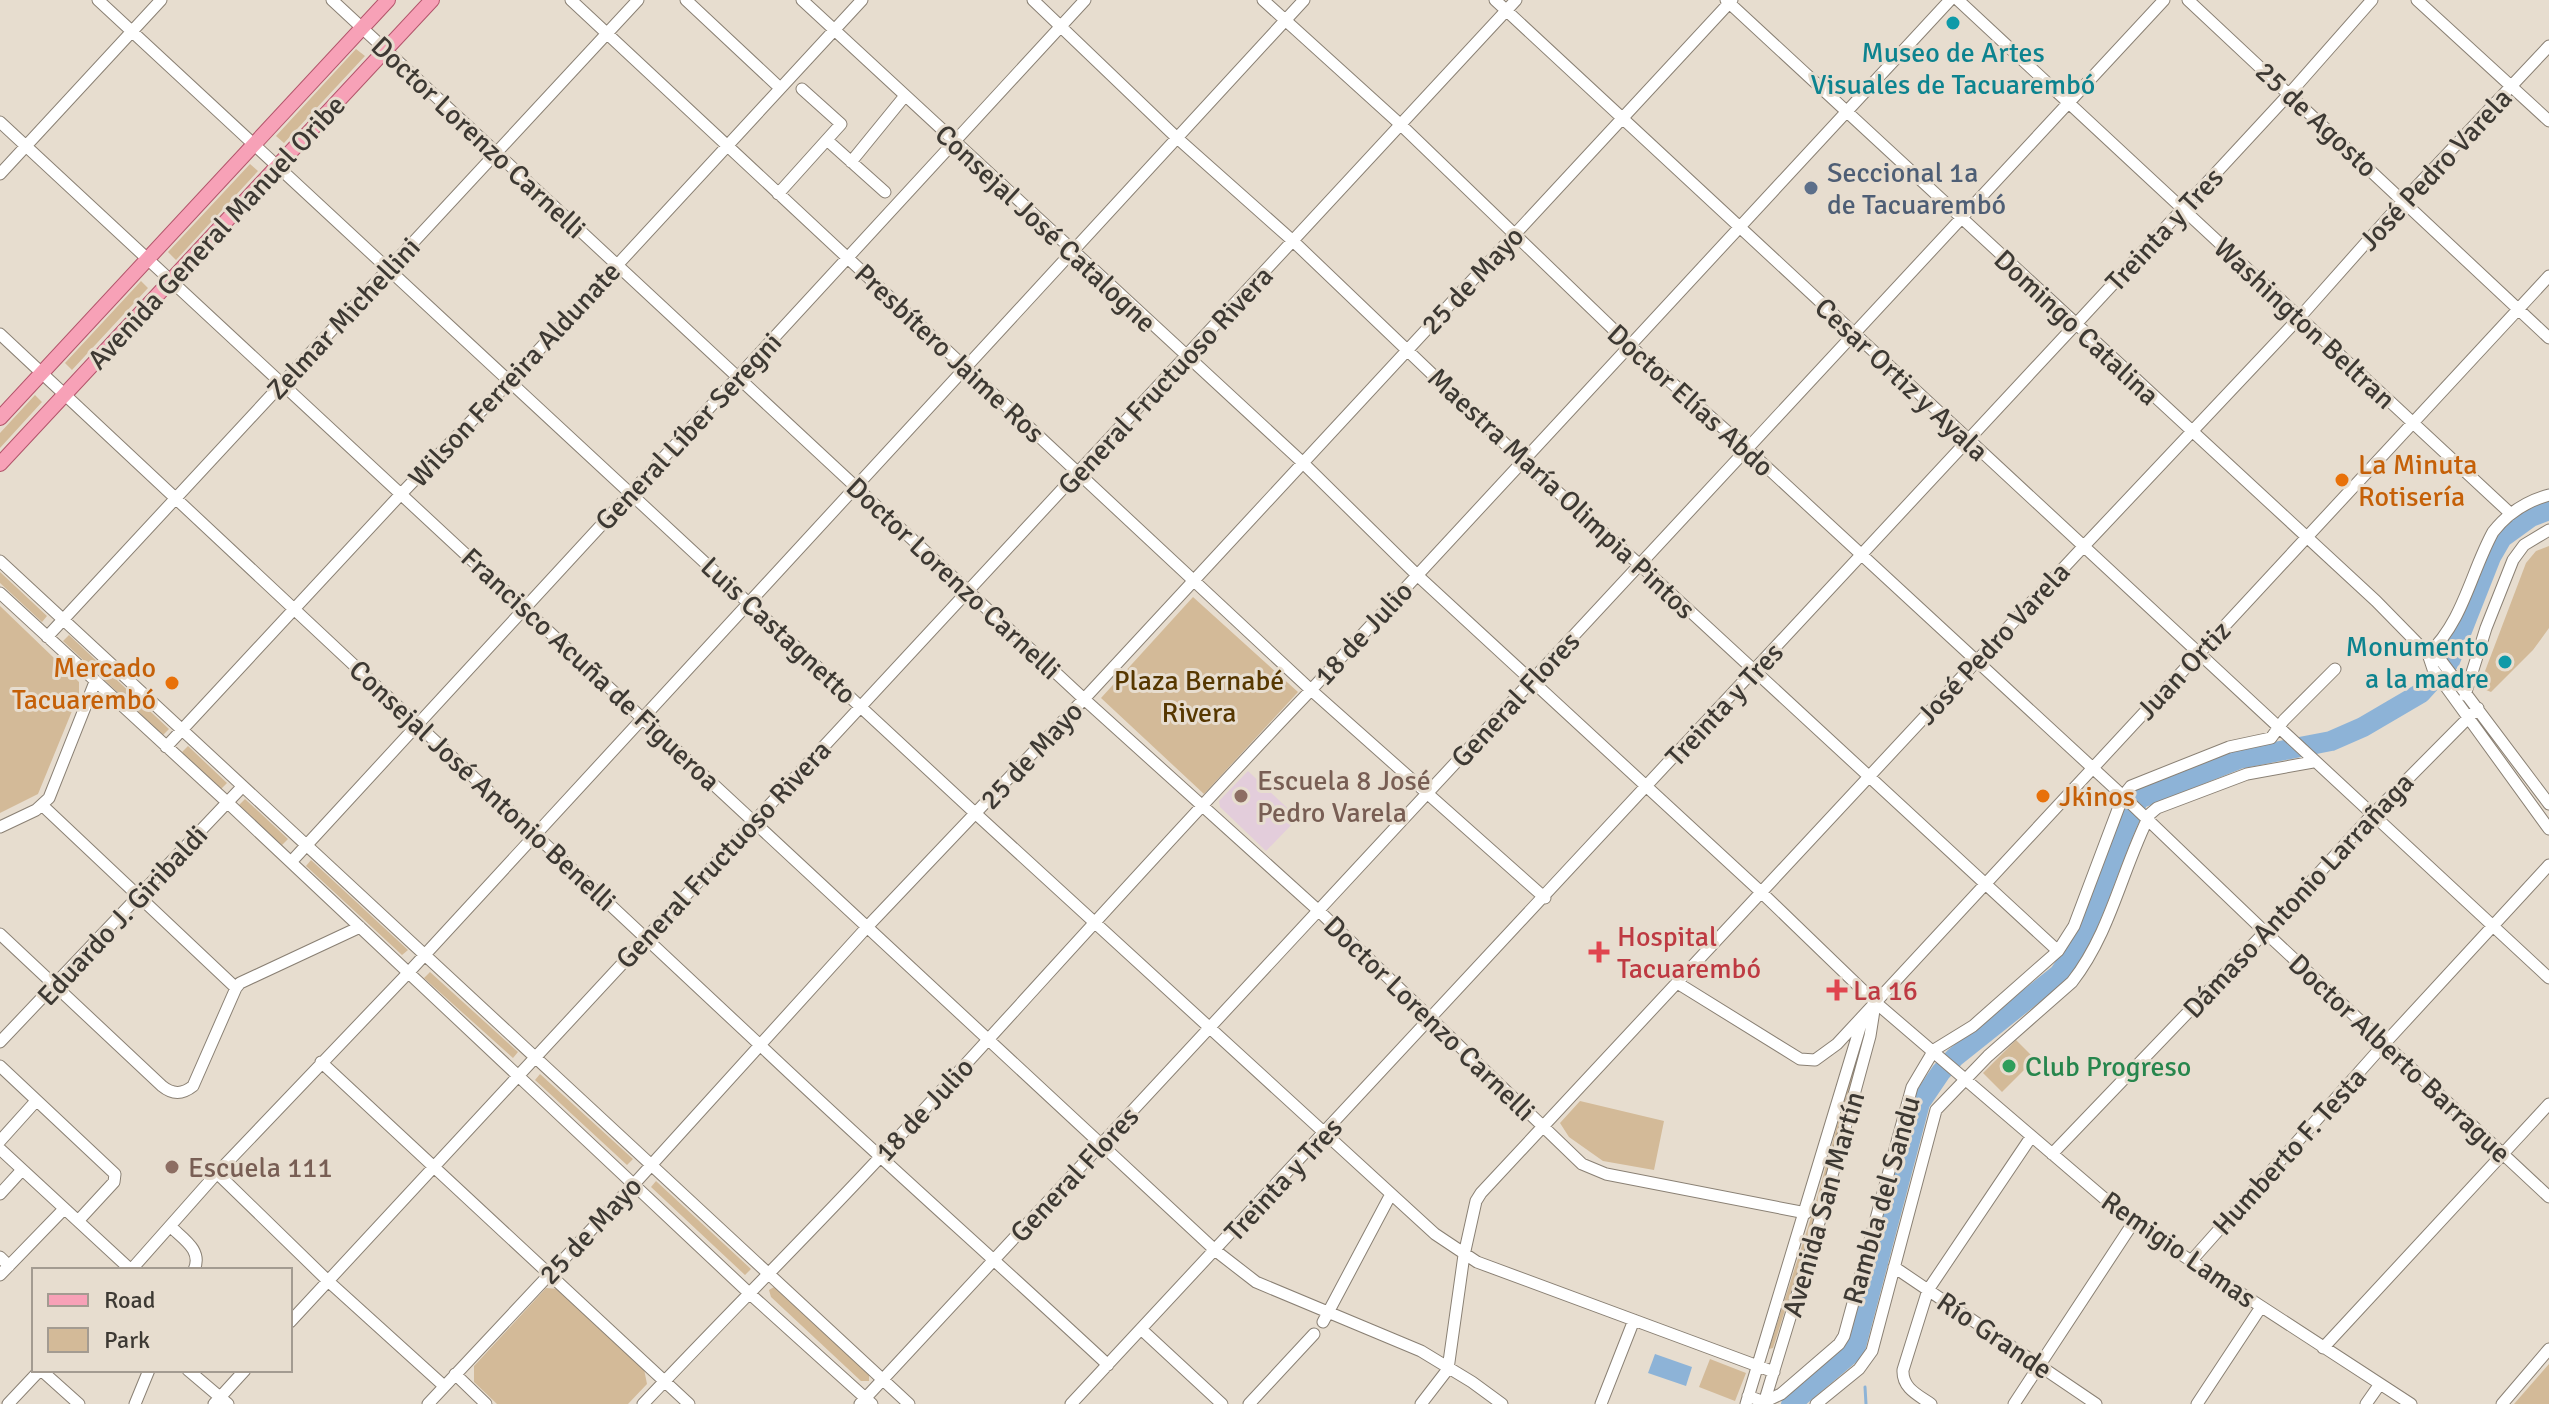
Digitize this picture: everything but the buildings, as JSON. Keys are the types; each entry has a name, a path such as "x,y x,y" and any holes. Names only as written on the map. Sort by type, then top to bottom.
{"main road":[{"name":"Avenida General Manuel Oribe","path":"0,418 388,0"},
{"name":"Avenida General Manuel Oribe","path":"0,464 432,0"}],"street":[{"name":"Luis Castagnetto","path":"98,0 975,813 1435,1234 1464,1255 1774,1372"},
{"path":"0,174 161,0"},
{"name":"Doctor Lorenzo Carnelli","path":"332,0 1084,699 1320,912 1582,1164 1594,1170 1806,1213"},
{"name":"Presbítero Jaime Ros","path":"571,0 1311,690 1545,898"},
{"name":"Zelmar Michellini","path":"47,637 638,0"},
{"path":"686,0 780,88"},
{"name":"Consejal José Catalogne","path":"802,0 1302,462 1417,575 1761,892 1875,1002 1964,1076"},
{"name":"Wilson Ferreira Aldunate","path":"166,747 862,0"},
{"name":"Maestra María Olimpia Pintos","path":"1033,0 1176,137 1293,241 1523,461 2058,951"},
{"name":"General Líber Seregni","path":"291,862 1085,0"},
{"name":"Doctor Elías Abdo","path":"1263,0 1401,125 1630,345 2126,799"},
{"path":"133,1268 217,1173 425,955 1304,0"},
{"name":"Cesar Ortiz y Ayala","path":"1495,0 2549,978"},
{"name":"General Fructuoso Rivera","path":"292,1320 1516,0"},
{"name":"18 de Julio","path":"643,1404 880,1157 1201,806 1950,0"},
{"name":"Washington Beltran","path":"1958,0 2511,514"},
{"name":"General Flores","path":"866,1402 882,1380 994,1259 1320,912 2164,0"},
{"name":"25 de Agosto","path":"2188,0 2549,338"},
{"name":"Treinta y Tres","path":"1071,1404 1545,898 2290,93 2372,0"},
{"path":"2417,0 2549,121"},
{"name":"Domingo Catalina","path":"1729,1 1960,219 2376,601 2428,654 2459,692"},
{"name":"25 de Mayo","path":"428,1404 653,1164 868,926 1084,699 1623,119 1729,1"},
{"name":"José Pedro Varela","path":"1448,1369 1464,1255 1476,1201 2549,46"},
{"path":"778,194 841,124 802,89"},
{"path":"851,162 904,97"},
{"name":"Francisco Acuña de Figueroa","path":"0,122 1216,1251 1256,1282 1325,1317 1421,1351 1502,1404"},
{"path":"828,141 885,192"},
{"name":"Juan Ortiz","path":"1679,984 1800,1059 1815,1060 1837,1044 2549,276"},
{"name":"Consejal José Antonio Benelli","path":"0,334 760,1046 1108,1365"},
{"path":"2428,654 2440,643 2463,603 2493,532 2526,504 2549,495"},
{"path":"2549,530 2524,545 2513,560 2459,692 2549,804"},
{"path":"0,561 909,1404"},
{"path":"0,593 866,1402"},
{"path":"2126,799 2131,786 2214,752 2271,738 2335,669"},
{"path":"0,827 43,806 55,784 95,682"},
{"path":"2474,712 2549,829"},
{"name":"Dámaso Antonio Larrañaga","path":"2052,1154 2265,932 2372,815 2474,712"},
{"path":"1816,1404 1867,1360 1872,1351 1936,1110 1964,1076 2080,972 2102,934 2143,818 2157,808 2240,776 2311,759"},
{"name":"Eduardo J. Giribaldi","path":"0,1042 242,787"},
{"name":"Doctor Alberto Barrague","path":"2126,799 2549,1197"},
{"name":"Rambla del Sandu","path":"1764,1403 1781,1394 1839,1344 1844,1336 1907,1098 1936,1052 1973,1026 2058,951 2074,926 2126,799"},
{"path":"43,806 236,988"},
{"name":"Humberto F. Testa","path":"2192,1260 2549,865"},
{"path":"0,934 162,1086 174,1093 193,1086 240,983 360,927"},
{"name":"Avenida San Martín","path":"1764,1403 1821,1216 1870,1036 1875,1002"},
{"name":"Avenida San Martín","path":"1747,1400 1864,1017"},
{"path":"321,1062 689,1404"},
{"path":"0,1066 115,1174 114,1182 78,1221"},
{"name":"Remigio Lamas","path":"1964,1076 2133,1223 2411,1404"},
{"path":"0,1141 36,1101"},
{"path":"2323,1348 2549,1104"},
{"path":"1931,1404 1909,1389 1903,1379 1903,1370 1928,1290 2031,1137"},
{"path":"0,1149 129,1268"},
{"path":"0,1194 22,1170"},
{"path":"217,1173 328,1281 444,1386"},
{"path":"1325,1317 1391,1194"},
{"path":"0,1275 5,1261 64,1209"},
{"path":"2014,1404 2133,1223"},
{"path":"170,1226 194,1249 198,1258 195,1268"},
{"name":"Río Grande","path":"1894,1267 2096,1404"},
{"path":"2197,1404 2261,1307"},
{"path":"1601,1404 1634,1320"},
{"path":"1141,1329 1222,1404"},
{"path":"1249,1404 1314,1334"},
{"path":"2502,1404 2549,1349"},
{"path":"1421,1404 1448,1369"},
{"path":"8,1404 38,1372"},
{"path":"42,1372 79,1404"},
{"path":"135,1404 148,1372"},
{"path":"190,1372 221,1402 244,1372"},
{"path":"455,1374 486,1404"},
{"path":"2366,1404 2380,1384"},
{"path":"1747,1400 1764,1403"}],"shaded area":[{"path":"1248,771 1298,818 1266,851 1220,807 1219,801"}],"green space":[{"path":"356,49 365,56 284,143 276,136"},
{"path":"250,164 258,171 176,260 168,252"},
{"path":"141,281 148,288 72,370 65,363"},
{"path":"35,395 42,402 0,448 0,433"},
{"path":"2549,546 2549,628 2533,650 2491,692 2479,687 2526,563 2536,551"},
{"path":"0,572 47,616 42,622 0,583"},
{"name":"Plaza Bernabé Rivera","path":"1193,597 1298,692 1204,794 1101,698"},
{"path":"0,606 79,682 79,694 38,794 0,813"},
{"path":"69,635 169,729 163,735 63,641"},
{"path":"188,746 227,783 221,789 182,752"},
{"path":"245,799 288,839 282,845 239,805"},
{"path":"311,860 408,950 402,955 306,866"},
{"path":"430,972 518,1052 513,1058 424,978"},
{"name":"Club Progreso","path":"2016,1040 2035,1059 2002,1092 1983,1073"},
{"path":"1861,1041 1818,1207 1773,1348 1769,1349 1815,1205"},
{"path":"540,1074 633,1159 627,1165 535,1080"},
{"path":"1580,1101 1664,1121 1654,1170 1603,1161 1569,1137 1560,1123"},
{"path":"656,1181 751,1269 745,1275 651,1187"},
{"path":"774,1287 869,1374 869,1381 861,1381 771,1297 769,1290"},
{"path":"546,1288 558,1289 644,1369 647,1384 628,1404 497,1404 474,1382 474,1366"},
{"path":"1710,1359 1746,1373 1735,1401 1699,1387"},
{"path":"2549,1364 2549,1404 2514,1404"}],"water":[{"path":"1655,1354 1692,1367 1686,1386 1648,1373"}],"waterway":[{"path":"1791,1404 1855,1350 1920,1103 1955,1057 2059,974 2084,933 2139,799 2239,759 2331,741 2363,727 2421,693 2450,661 2491,557 2502,538 2531,517 2549,510"},
{"path":"1865,1387 1866,1404"}],"place":[{"name":"Museo de Artes Visuales de Tacuarembó","path":"1953,23"},
{"name":"Seccional 1a de Tacuarembó","path":"1811,188"},
{"name":"La Minuta Rotisería","path":"2342,480"},
{"name":"Monumento a la madre","path":"2505,662"},
{"name":"Mercado Tacuarembó","path":"172,683"},
{"name":"Escuela 8 José Pedro Varela","path":"1241,796"},
{"name":"Jkinos","path":"2043,796"},
{"name":"Hospital Tacuarembó","path":"1599,952"},
{"name":"La 16","path":"1837,990"},
{"name":"Club Progreso","path":"2009,1066"},
{"name":"Escuela 111","path":"172,1167"}]}
